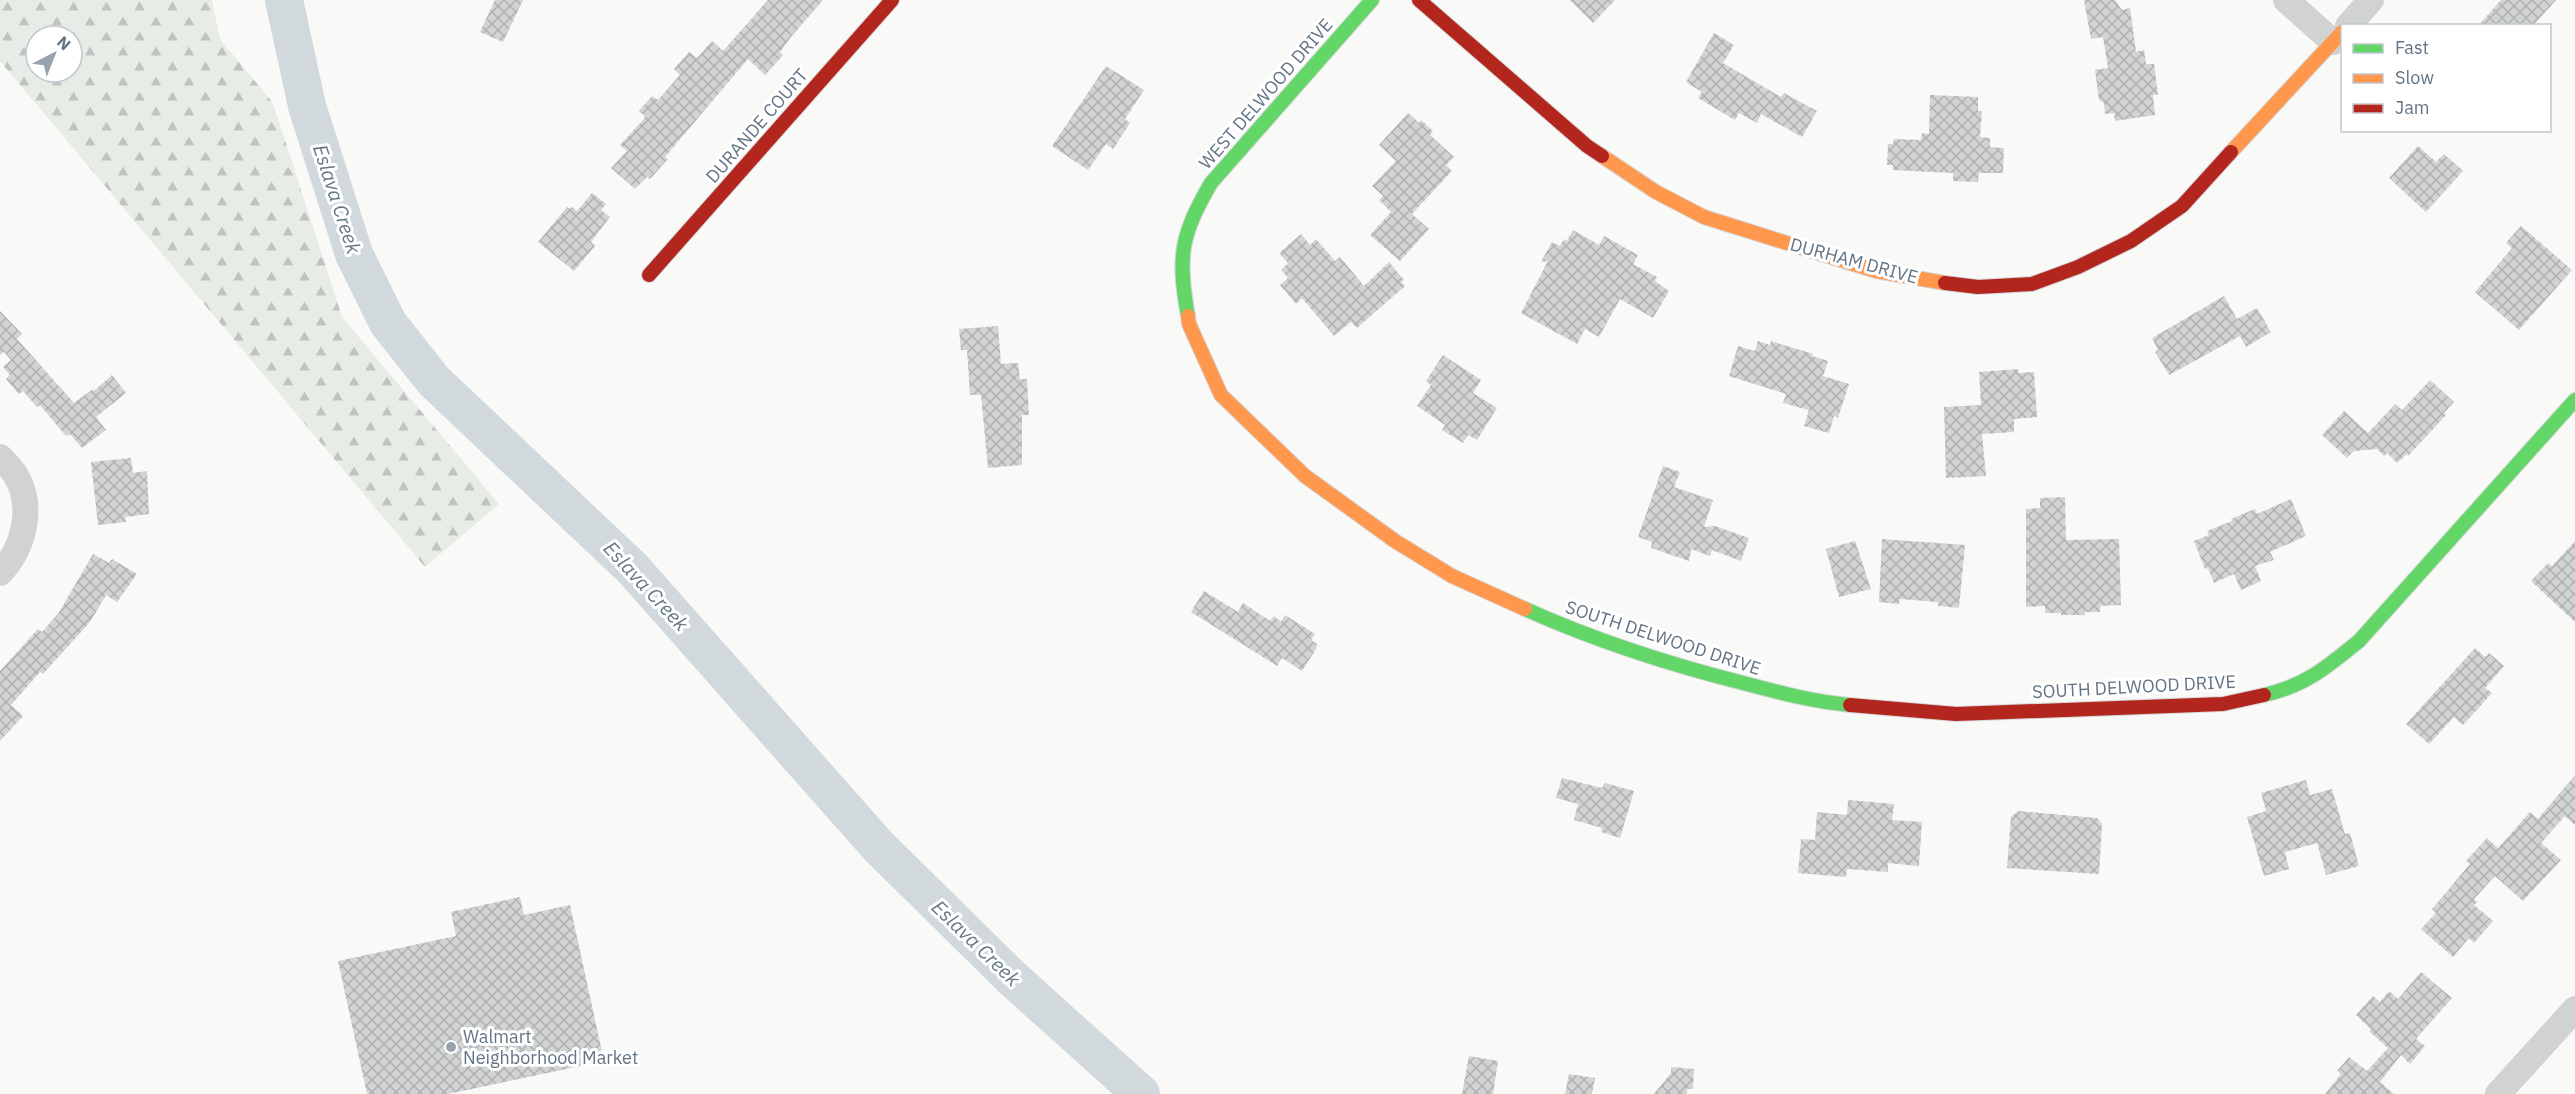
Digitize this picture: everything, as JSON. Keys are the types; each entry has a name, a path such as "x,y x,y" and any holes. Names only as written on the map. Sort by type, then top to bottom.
{"street":[{"name":"DURANDE COURT","path":"649,275 892,0"},
{"name":"WEST DELWOOD DRIVE","path":"1192,216 1211,183 1372,0"},
{"name":"DURHAM DRIVE","path":"1419,0 1587,146 1656,192 1695,212 1876,271 1921,280 1978,287 2032,284 2078,267 2130,241 2182,206 2341,33"},
{"path":"2286,0 2341,33"},
{"name":"DURHAM DRIVE","path":"2349,24 2371,0"},
{"name":"SOUTH DELWOOD DRIVE","path":"1192,216 1182,250 1183,289 1189,324 1203,359 1221,395 1305,477 1395,541 1452,576 1572,630 1692,670 1819,702 1956,714 2223,704 2288,690 2321,672 2359,641 2575,400"},
{"path":"0,457 15,474 24,495 25,523 21,542 0,573"},
{"path":"2498,1094 2575,1009"}],"green space":[{"path":"0,0 212,0 220,39 273,103 342,317 499,504 425,567 0,61"}],"building":[{"path":"495,0 523,0 503,42 480,32"},
{"path":"768,0 823,0 791,37 780,52 783,55 765,75 748,59 665,157 668,159 650,179 647,177 635,189 611,168 627,151 620,145 644,119 645,116 639,111 652,96 658,100 680,75 674,69 689,52 697,58 712,41 723,51"},
{"path":"1570,0 1615,0 1593,23"},
{"path":"2084,0 2115,0 2122,10 2130,8 2136,52 2144,50 2146,64 2154,64 2158,95 2153,95 2155,115 2115,121 2114,113 2105,114 2104,103 2099,100 2095,70 2108,68 2103,37 2091,39"},
{"path":"2501,0 2556,0 2535,24 2480,24"},
{"path":"1714,33 1734,45 1723,63 1781,97 1784,93 1817,111 1802,137 1761,114 1757,123 1739,113 1735,120 1698,98 1702,92 1686,82"},
{"path":"1106,66 1144,90 1125,119 1130,123 1113,149 1106,144 1088,170 1052,146"},
{"path":"1930,95 1978,97 1978,111 1982,111 1980,137 1990,138 1990,147 2004,148 2003,173 1979,173 1978,182 1953,181 1953,173 1893,170 1893,165 1887,165 1888,144 1893,144 1894,139 1921,140 1922,133 1929,134"},
{"path":"1408,113 1419,123 1421,120 1433,131 1430,135 1454,157 1446,165 1452,171 1412,214 1429,229 1400,261 1370,235 1391,212 1379,200 1383,196 1372,186 1396,161 1379,145"},
{"path":"2418,146 2436,162 2444,154 2463,171 2426,212 2389,178"},
{"path":"592,193 606,204 601,210 610,217 591,242 595,246 574,271 538,242 567,207 570,209 572,207 577,211"},
{"path":"2521,226 2572,270 2519,330 2475,292 2512,248 2506,243"},
{"path":"1573,230 1599,245 1604,236 1638,255 1633,264 1657,277 1655,281 1669,291 1653,318 1620,299 1599,337 1585,329 1577,344 1521,313 1548,261 1541,262 1552,242 1560,246 1564,239 1567,241"},
{"path":"1301,234 1310,245 1316,239 1335,261 1340,257 1364,286 1389,262 1404,280 1401,282 1405,286 1357,328 1351,322 1334,336 1302,298 1296,304 1280,285 1288,278 1281,270 1288,263 1279,253"},
{"path":"2224,296 2237,319 2257,308 2271,332 2246,347 2240,336 2169,375 2155,352 2158,350 2152,338"},
{"path":"0,311 22,334 17,339 74,403 93,389 94,391 112,375 126,393 96,417 106,430 82,448 70,434 66,436 40,405 37,407 23,391 19,394 6,379 10,375 3,367 11,360 4,352 0,355"},
{"path":"998,326 1001,364 1018,363 1020,379 1027,379 1029,415 1022,415 1022,465 988,468 981,395 970,395 967,350 961,350 959,329"},
{"path":"1758,341 1770,345 1771,341 1828,361 1823,376 1849,384 1838,418 1834,416 1829,433 1804,426 1809,410 1783,403 1786,394 1729,376 1738,346 1755,351"},
{"path":"1443,355 1481,380 1473,393 1497,408 1477,440 1468,435 1463,443 1442,430 1445,425 1417,406 1431,385 1426,381"},
{"path":"2018,369 2018,373 2034,372 2037,417 2014,419 2014,432 1982,434 1986,476 1946,478 1944,407 1981,405 1979,372"},
{"path":"2430,380 2454,402 2444,413 2446,415 2408,456 2407,454 2397,463 2387,453 2384,456 2377,449 2354,451 2347,458 2322,435 2344,411 2368,433 2395,404 2402,410"},
{"path":"131,458 133,473 147,471 149,514 125,517 126,522 98,525 91,462"},
{"path":"1663,466 1680,472 1674,487 1713,500 1704,527 1715,526 1749,538 1741,561 1712,550 1710,556 1691,549 1689,561 1651,548 1652,542 1638,537"},
{"path":"2065,497 2066,540 2119,539 2121,605 2100,606 2100,612 2085,612 2085,615 2045,613 2045,606 2026,607 2026,509 2040,508 2040,498"},
{"path":"2291,499 2306,536 2270,552 2274,560 2255,566 2261,581 2241,590 2234,574 2214,583 2208,568 2205,569 2194,541 2209,535 2207,531 2232,521 2231,519 2255,509 2257,514"},
{"path":"1882,539 1965,545 1959,608 1938,606 1938,602 1900,599 1899,604 1879,602"},
{"path":"1855,541 1871,589 1839,597 1826,549"},
{"path":"2575,541 2575,622 2531,581 2548,563 2552,566"},
{"path":"93,554 109,563 112,559 137,574 117,602 106,595 90,622 43,674 40,672 11,705 23,716 0,741 0,671 38,629 42,632 58,614"},
{"path":"1204,591 1238,612 1243,603 1270,621 1274,616 1281,622 1285,615 1315,634 1311,640 1317,644 1316,649 1302,671 1282,658 1277,666 1191,612"},
{"path":"2475,648 2485,657 2489,653 2504,666 2485,688 2492,693 2463,725 2454,717 2429,744 2406,724"},
{"path":"2575,775 2575,825 2565,816 2541,843 2561,860 2523,901 2495,876 2474,899 2477,902 2474,905 2493,921 2474,943 2469,938 2453,957 2421,929 2436,913 2432,909 2470,864 2466,861 2487,838 2498,848 2530,812 2538,819"},
{"path":"1562,778 1602,788 1605,783 1634,791 1620,838 1601,832 1602,828 1574,820 1578,804 1556,798"},
{"path":"2306,780 2310,795 2332,789 2345,834 2350,833 2359,866 2326,875 2317,843 2285,852 2289,869 2264,876 2247,817 2266,811 2261,793"},
{"path":"1848,800 1894,804 1892,820 1922,822 1919,866 1888,863 1888,872 1847,869 1846,877 1798,873 1801,839 1815,840 1817,812 1847,815"},
{"path":"2018,811 2097,818 2102,824 2099,874 2007,868 2011,817"},
{"path":"520,897 524,915 570,905 604,1061 448,1094 367,1094 338,961 456,936 451,912"},
{"path":"2421,972 2452,998 2416,1039 2425,1046 2410,1064 2401,1055 2380,1082 2394,1094 2325,1094 2341,1074 2337,1071 2349,1057 2367,1071 2388,1048 2369,1031 2371,1029 2356,1015 2373,996 2380,1002 2389,991 2398,999"},
{"path":"1469,1056 1498,1061 1493,1094 1462,1094"},
{"path":"1671,1067 1694,1069 1693,1089 1687,1089 1687,1094 1654,1094 1671,1073"},
{"path":"1569,1074 1595,1078 1592,1094 1565,1094"}],"waterway":[{"name":"Eslava Creek","path":"284,0 307,106 354,254 388,323 434,381 633,569 878,846 1012,978 1141,1094"}],"traffic: fast":[{"path":"1188,316 1183,277 1184,246 1193,217 1211,183 1372,0"},
{"path":"2264,695 2304,681 2359,641 2575,400"},
{"path":"1525,609 1606,642 1690,669 1798,697 1850,705"}],"traffic: slow":[{"path":"2231,152 2341,33"},
{"path":"1602,156 1656,192 1704,217 1876,271 1945,283"},
{"path":"1188,316 1189,324 1221,395 1305,476 1395,541 1452,576 1525,609"}],"traffic: jam":[{"path":"649,275 892,0"},
{"path":"1419,0 1587,146 1602,156"},
{"path":"1945,283 1978,287 2032,284 2078,267 2131,241 2182,206 2231,152"},
{"path":"1850,705 1956,714 2223,704 2264,695"}],"place":[{"name":"Walmart Neighborhood Market","path":"451,1047"}]}
